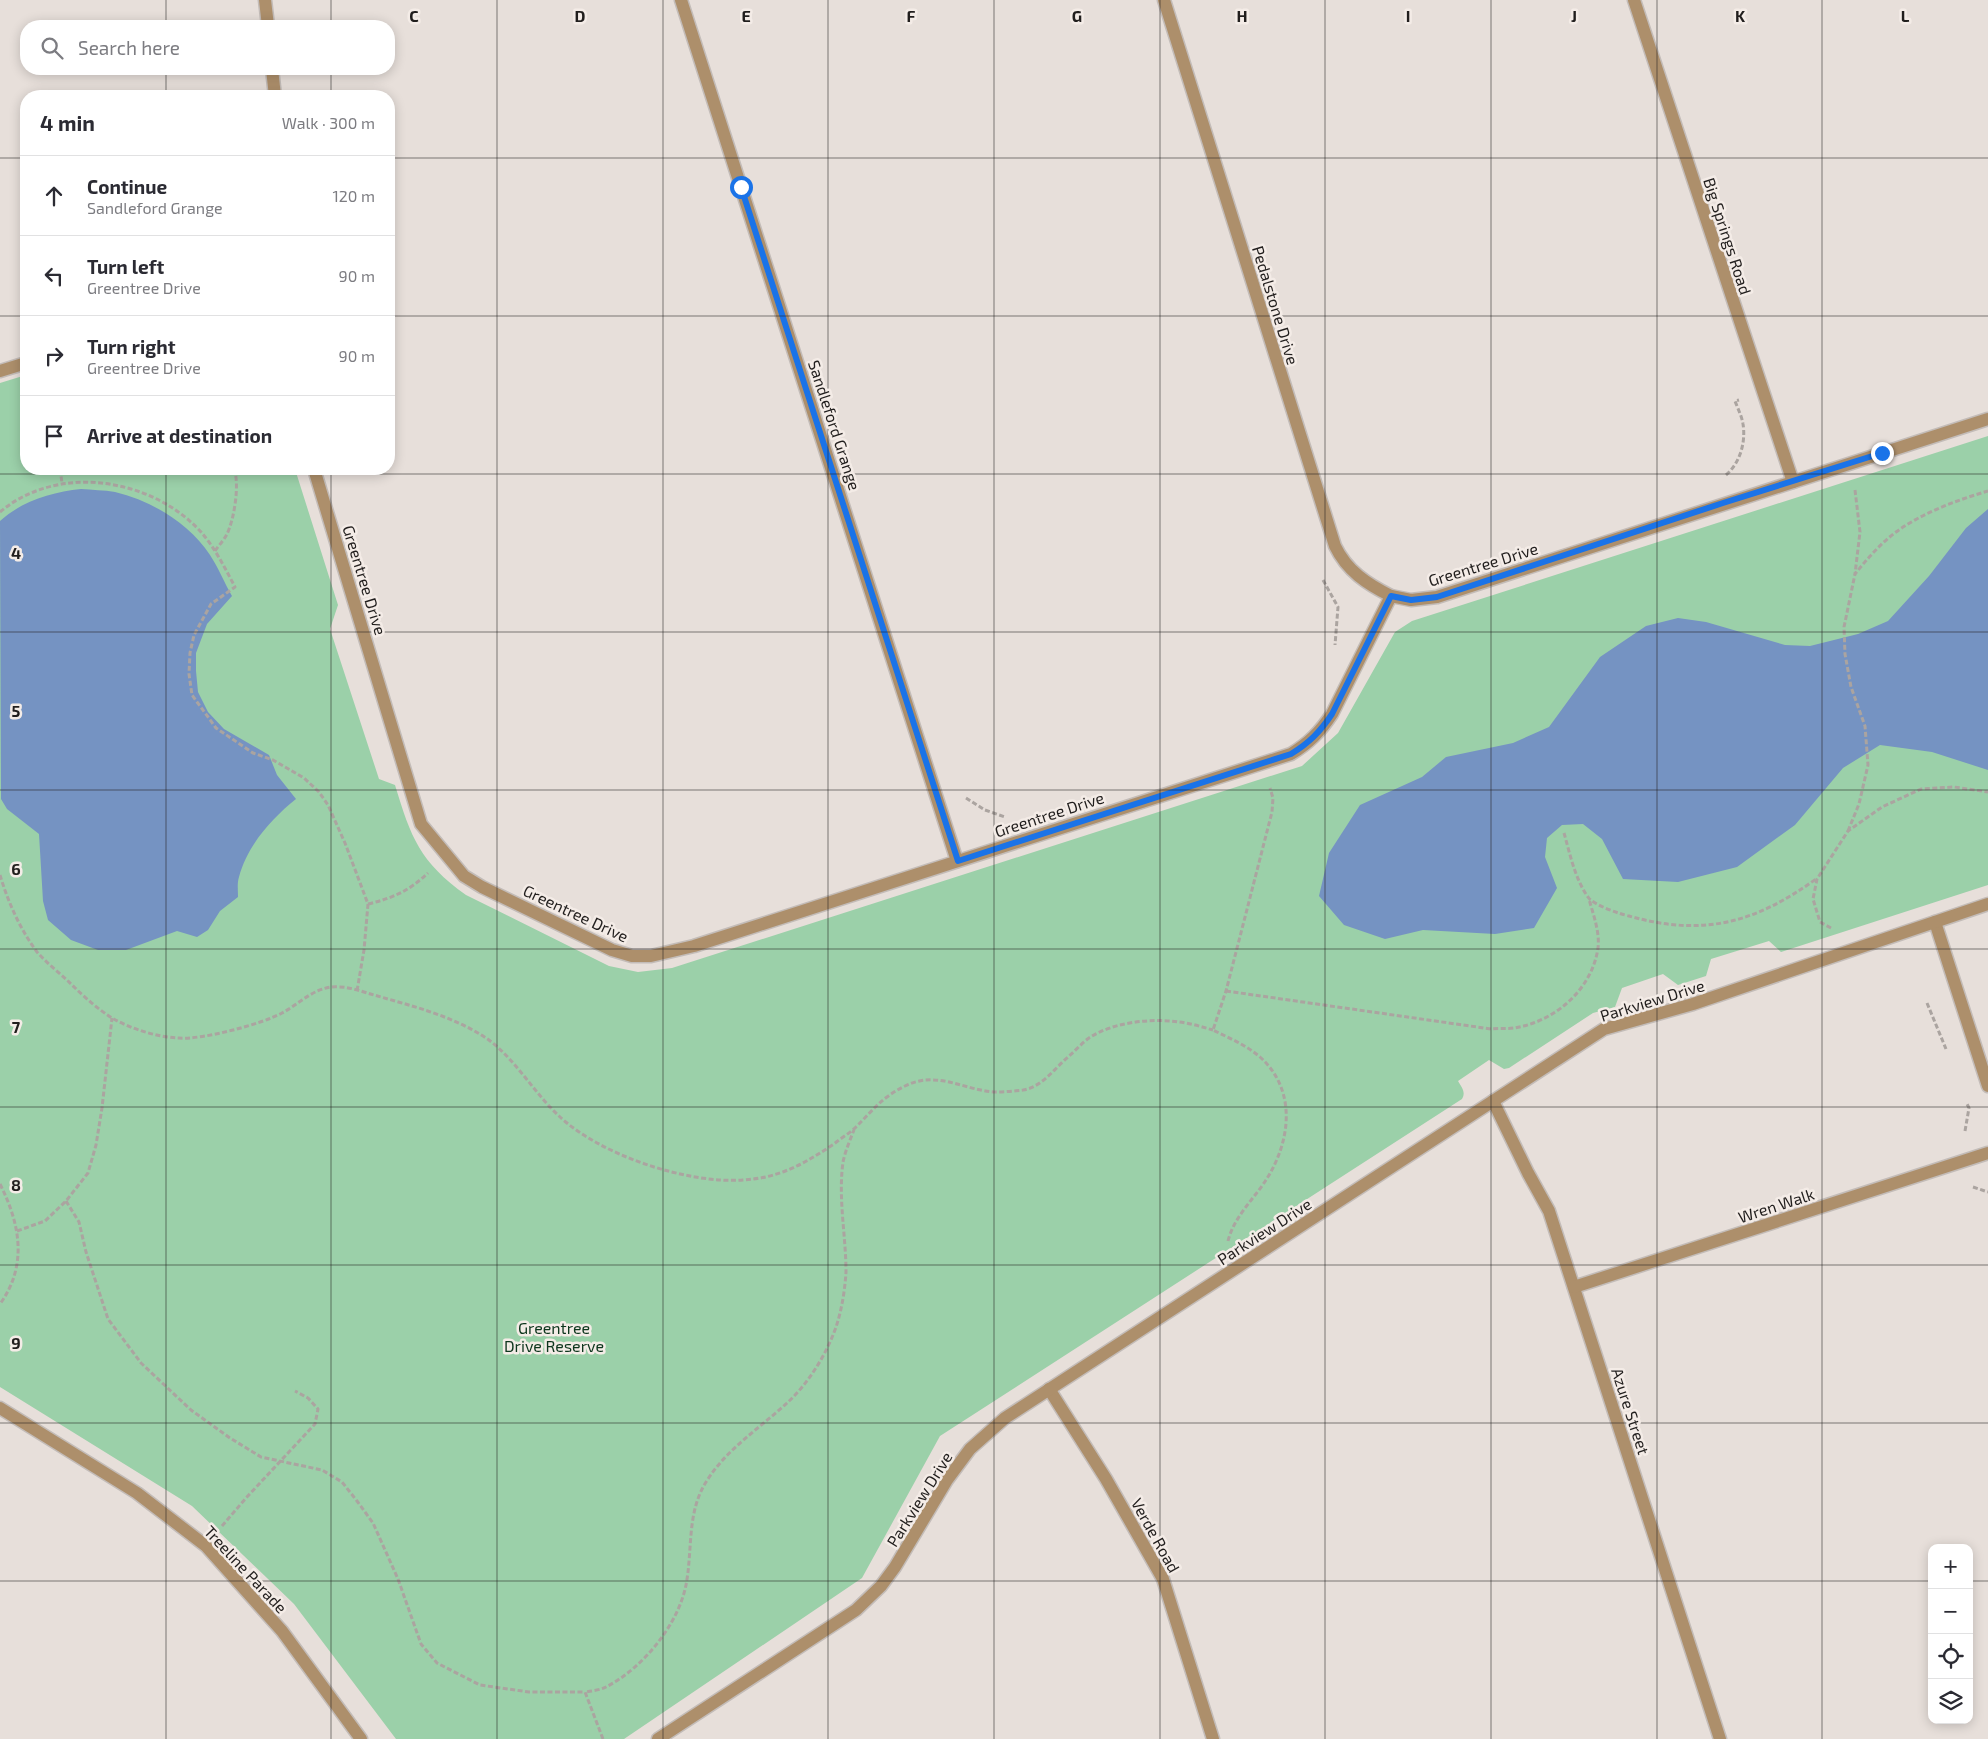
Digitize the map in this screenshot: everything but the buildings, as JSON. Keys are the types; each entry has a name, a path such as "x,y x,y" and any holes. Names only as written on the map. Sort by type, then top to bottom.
{"street":[{"path":"265,0 267,20"},
{"name":"Sandleford Grange","path":"681,0 958,861"},
{"name":"Pedalstone Drive","path":"1164,0 1335,546 1340,557 1354,573 1373,587 1391,596"},
{"name":"Big Springs Road","path":"1634,0 1793,482"},
{"path":"273,75 274,90"},
{"path":"0,371 20,365"},
{"name":"Greentree Drive","path":"316,475 421,824 464,876 482,887 612,950 632,956 642,956 668,953 694,946 1291,754 1306,745 1322,730 1332,714 1391,596 1411,600 1437,597 1988,419"},
{"name":"Parkview Drive","path":"658,1739 856,1610 881,1586 895,1567 947,1480 970,1448 1005,1418 1604,1029 1693,1004 1988,904"},
{"path":"1934,922 1988,1086"},
{"name":"Azure Street","path":"1493,1101 1549,1211 1720,1739"},
{"name":"Wren Walk","path":"1574,1287 1988,1153"},
{"name":"Verde Road","path":"1049,1389 1106,1479 1163,1579 1213,1739"},
{"name":"Treeline Parade","path":"0,1408 137,1493 206,1546 282,1631 361,1739"}],"path":[{"path":"1589,899 1619,913 1650,922 1679,926 1708,926 1738,920 1769,909 1792,896 1817,878 1848,831 1859,804 1868,766 1865,726 1851,687 1845,654 1844,627 1855,574 1860,532 1857,498 1847,465"},
{"path":"61,475 62,483"},
{"path":"215,551 227,534 233,516 236,495 234,475"},
{"path":"0,512 27,495 62,483 92,482 121,485 148,494 168,504 186,518 215,551 236,587 211,604 194,635 190,653 192,695 216,728 253,753 274,760 304,778 328,805 345,842 368,904 364,950 357,991"},
{"path":"1855,574 1872,554 1896,532 1937,509 1988,491"},
{"path":"1322,580 1338,607 1335,646"},
{"path":"1213,1030 1226,990 1272,812 1273,798 1268,784"},
{"path":"1848,831 1882,807 1921,789 1954,787 1988,792"},
{"path":"1226,990 1491,1029 1514,1028 1550,1016 1567,1004 1584,985 1592,968 1598,947 1596,924 1589,899 1578,879 1564,833"},
{"path":"368,904 390,899 410,888 430,871"},
{"path":"0,876 21,928 39,954 85,998 112,1018 148,1033 182,1039 256,1024 283,1013 319,990 338,986 420,1008 457,1022 486,1038 510,1060 559,1116 598,1144 637,1162 673,1172 740,1181 771,1177 795,1168 854,1129 876,1104 890,1093 910,1083 934,1079 994,1092 1019,1091 1032,1088 1044,1080 1090,1037 1111,1027 1146,1021 1178,1021 1213,1030 1243,1045 1260,1057 1273,1071 1281,1089 1287,1116 1285,1140 1275,1165 1240,1216 1227,1244"},
{"path":"1817,878 1813,899 1820,922 1862,946"},
{"path":"1927,1003 1948,1056"},
{"path":"17,1231 45,1221 66,1201 88,1173 96,1145 102,1108 112,1018"},
{"path":"1957,1163 1953,1147 1966,1130 1969,1108 1966,1100"},
{"path":"66,1201 79,1222 86,1252 108,1319 141,1362 191,1410 214,1428 261,1456 322,1470 342,1482 372,1523 385,1549 421,1644 437,1663 480,1685 529,1692 585,1692 605,1687 629,1671 648,1653 665,1632 681,1602 686,1584 690,1536 696,1504 707,1480 721,1461 788,1402 822,1357 837,1325 846,1272 842,1215 844,1162 854,1129"},
{"path":"0,1184 10,1205 17,1231 19,1260 9,1292 0,1304"},
{"path":"217,1532 246,1498 316,1424 318,1408 308,1398 295,1391"},
{"path":"585,1692 603,1739"}],"green space":[{"name":"Greentree Drive Reserve","path":"20,377 20,475 297,475 338,605 330,629 379,779 395,785 406,820 419,848 450,883 466,895 609,966 638,972 672,968 1302,766 1338,733 1395,632 1412,621 1988,436 1988,885 1781,952 1769,941 1711,959 1706,976 1678,985 1663,974 1622,988 1615,1007 1593,1013 1509,1068 1504,1069 1489,1060 1458,1081 1464,1092 1462,1099 940,1436 862,1578 624,1739 396,1739 294,1604 192,1506 0,1387 0,383"}],"water":[{"path":"81,489 115,492 156,507 192,533 210,555 232,596 207,624 196,653 198,692 208,712 224,729 269,755 277,775 296,799 269,824 254,844 239,877 238,897 220,911 208,930 197,937 177,931 126,950 98,950 71,940 48,920 43,901 39,834 7,809 1,799 0,521 18,508 48,495"},
{"path":"1988,509 1988,770 1932,752 1880,745 1843,768 1795,825 1737,867 1678,882 1623,879 1602,839 1583,824 1562,825 1547,838 1545,857 1557,888 1534,928 1495,934 1423,930 1385,939 1344,925 1319,896 1329,853 1360,805 1422,777 1446,757 1513,743 1549,727 1600,657 1646,626 1678,618 1706,622 1785,645 1810,646 1858,634 1888,621 1929,576 1966,528"}],"route":[{"path":"741,187 958,861 1291,754 1306,745 1322,730 1332,714 1391,596 1411,600 1437,597 1882,453"}]}
